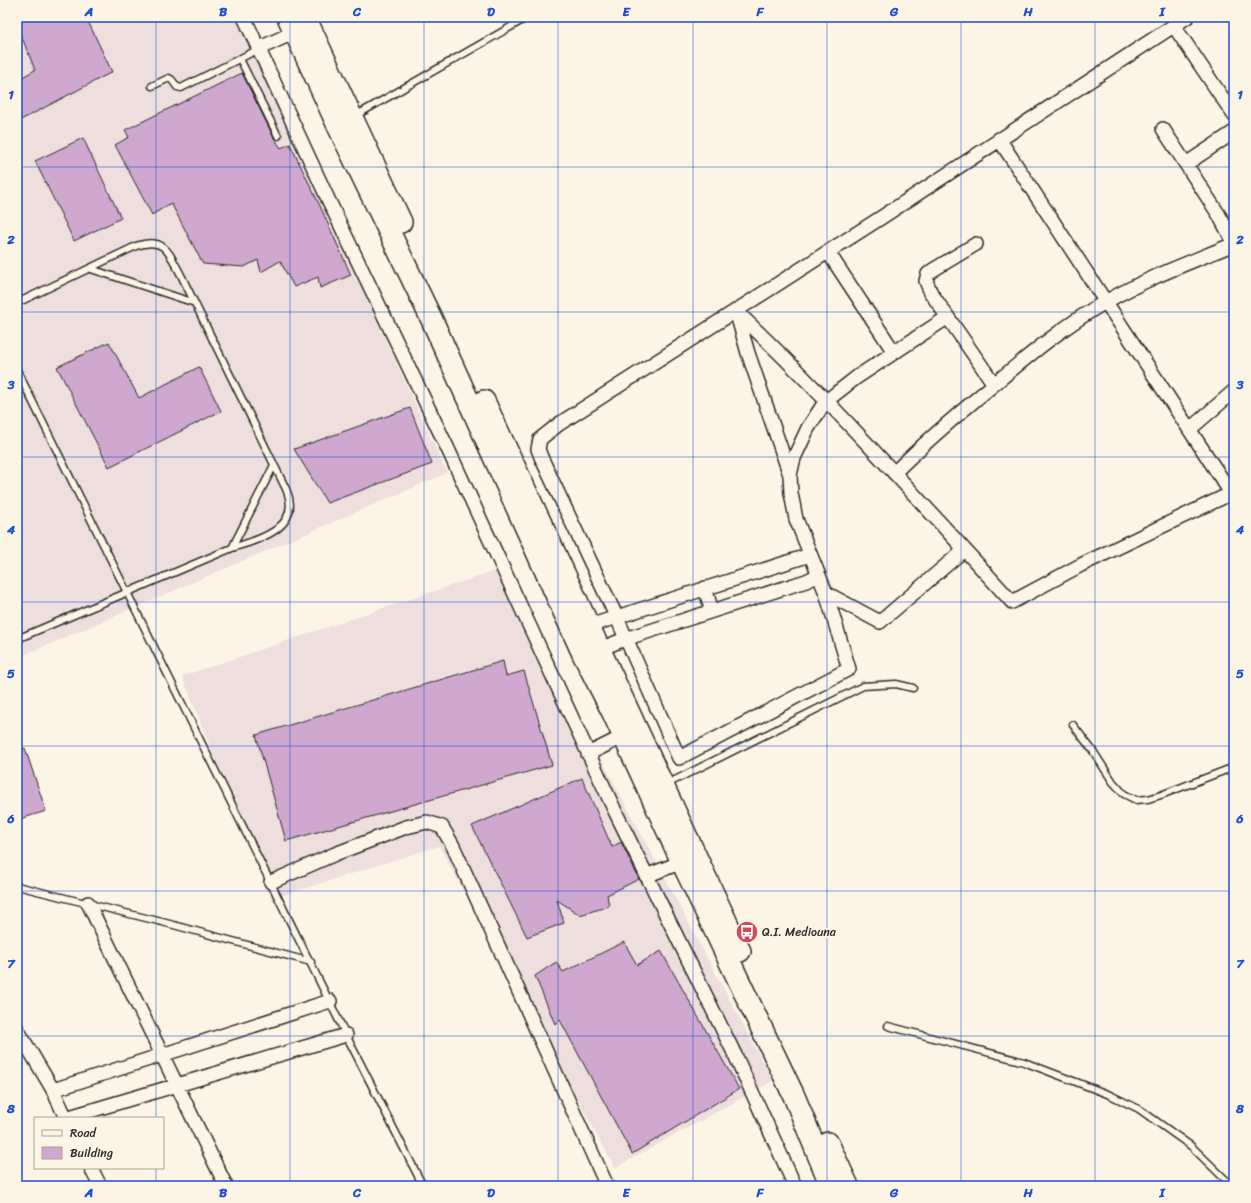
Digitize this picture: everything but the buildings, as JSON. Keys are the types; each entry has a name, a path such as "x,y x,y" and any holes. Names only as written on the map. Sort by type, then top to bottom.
{"highway":[{"path":"296,22 352,118 664,786 848,1186"},
{"path":"296,22 339,128 432,320 583,654 624,736 682,862 794,1096 832,1186"}],"street":[{"path":"244,17 260,48 325,192 447,447 588,754 646,876 736,1057 795,1186"},
{"path":"736,311 748,353 790,476 791,493 796,520 826,593 849,669 680,758 625,639 617,618 541,457 538,442 541,437 559,424 828,252 1187,17"},
{"path":"260,48 296,22"},
{"path":"1174,26 1234,115"},
{"path":"894,473 940,429 1018,363 1052,337 1105,302 1152,277 1234,244 1219,215 1163,129"},
{"path":"1186,164 1234,132"},
{"path":"736,311 789,362 894,473 1012,602 1081,565 1232,493 999,140"},
{"path":"976,244 933,270 926,279 931,293 994,384"},
{"path":"828,252 894,352"},
{"path":"790,476 799,444 826,402 857,377 948,317"},
{"path":"1190,429 1234,391"},
{"path":"826,593 880,622 964,550"},
{"path":"589,626 810,555"},
{"path":"600,649 625,639 806,581 815,577 818,573"},
{"path":"705,588 712,611"},
{"path":"588,754 624,736"},
{"path":"271,882 335,854 406,827 427,822 442,827 453,846 607,1186"},
{"path":"646,876 682,862"},
{"path":"88,903 226,1186"},
{"path":"53,1090 161,1054 330,1001"},
{"path":"17,1029 53,1090 66,1117"},
{"path":"69,1117 176,1084 346,1035"},
{"path":"92,1169 100,1186"}],"lane":[{"path":"352,118 528,17"},
{"path":"152,86 169,78 177,87 181,88 260,48"},
{"path":"240,59 278,136"},
{"path":"17,304 136,246 151,242 160,243 173,261 274,465 291,503 290,513 283,523 272,532 17,639"},
{"path":"91,268 192,302"},
{"path":"17,370 346,1035 423,1186"},
{"path":"232,548 274,465"},
{"path":"664,786 862,686 896,684 913,688"},
{"path":"1073,725 1093,751 1113,782 1124,794 1136,800 1155,797 1193,784 1234,767"},
{"path":"17,886 88,903 311,962"},
{"path":"888,1026 1024,1062 1110,1095 1139,1109 1191,1146 1232,1186"}],"shaded area":[{"path":"17,17 237,17 447,473 17,658"},
{"path":"500,569 773,1081 615,1168 439,846 271,899 182,676"}],"place":[{"name":"Q.I. Mediouna","path":"747,932"}]}
